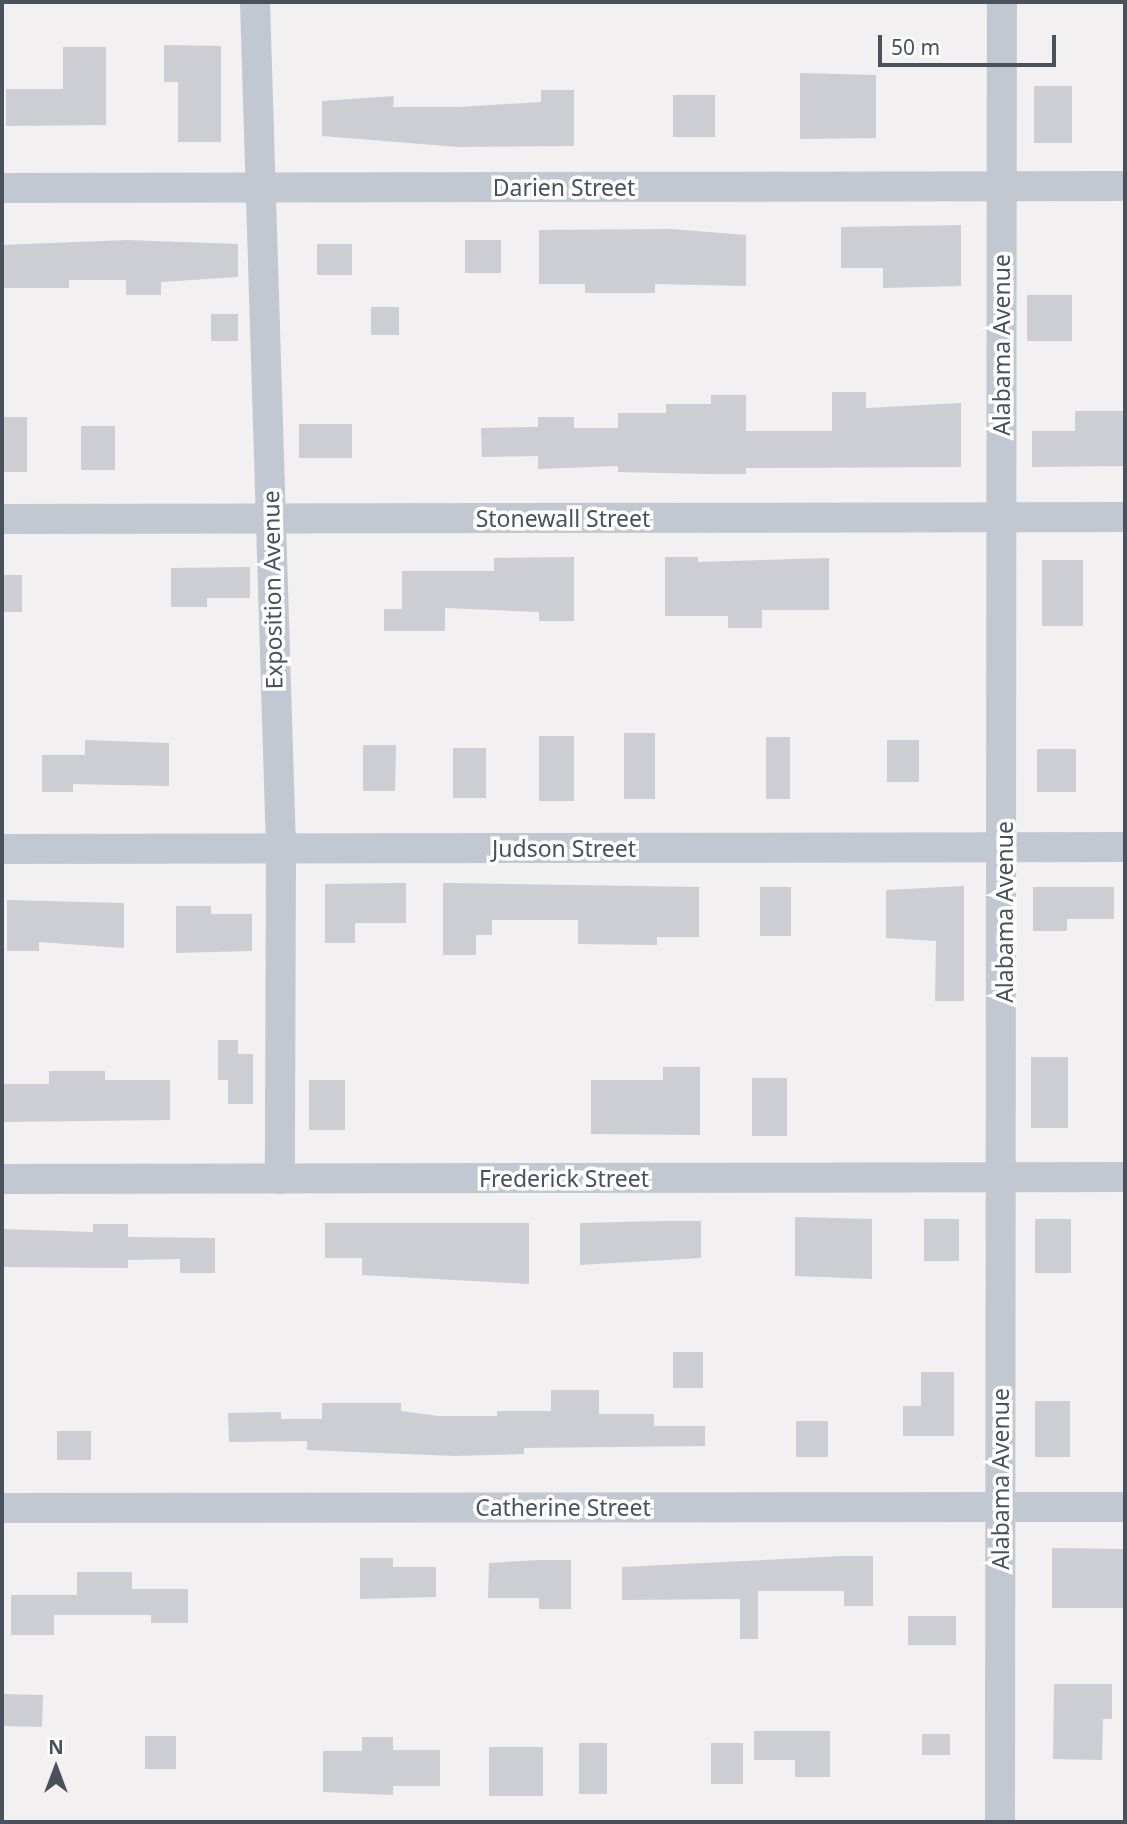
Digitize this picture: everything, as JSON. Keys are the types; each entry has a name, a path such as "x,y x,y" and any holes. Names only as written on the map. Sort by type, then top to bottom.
{"street":[{"name":"Exposition Avenue","path":"255,2 281,849 281,1179"},
{"name":"Alabama Avenue","path":"1000,1822 1001,1177 1005,848 1000,186 1002,2"},
{"name":"Darien Street","path":"2,188 1125,186"},
{"name":"Stonewall Street","path":"2,519 1125,517"},
{"name":"Judson Street","path":"2,849 1125,847"},
{"name":"Frederick Street","path":"2,1179 1125,1177"},
{"name":"Catherine Street","path":"2,1508 1125,1507"}],"building":[{"path":"164,45 221,46 221,142 178,142 178,82 164,82"},
{"path":"63,47 106,47 106,125 6,126 6,89 63,89"},
{"path":"800,73 876,75 876,138 800,139"},
{"path":"1034,86 1072,86 1072,143 1034,143"},
{"path":"541,90 574,90 574,146 458,147 322,136 322,101 394,96 393,107 458,107 541,102"},
{"path":"673,95 715,95 715,137 673,137"},
{"path":"961,225 961,286 883,288 883,268 841,268 841,227"},
{"path":"671,229 746,235 746,286 655,284 655,293 585,293 585,284 539,284 539,230"},
{"path":"126,240 238,244 238,277 161,282 161,295 126,295 126,280 69,280 69,288 2,288 2,245"},
{"path":"465,240 501,240 501,273 465,273"},
{"path":"317,244 352,244 352,275 317,275"},
{"path":"1027,295 1072,295 1072,341 1027,341"},
{"path":"371,307 399,307 399,335 371,335"},
{"path":"211,314 238,314 238,341 211,341"},
{"path":"832,392 866,392 866,408 961,403 961,467 746,468 746,474 711,474 618,472 618,466 538,469 538,456 482,457 481,428 538,427 538,417 574,417 574,428 618,428 618,413 666,413 666,404 711,404 711,395 746,395 746,431 832,431"},
{"path":"1075,411 1125,411 1125,466 1032,467 1032,431 1075,431"},
{"path":"2,417 27,417 27,472 2,472"},
{"path":"299,424 352,424 352,458 299,458"},
{"path":"81,426 115,426 115,470 81,470"},
{"path":"574,557 574,621 539,621 539,612 445,608 445,631 384,631 384,609 402,609 402,571 494,571 494,558"},
{"path":"665,557 698,557 698,562 829,558 829,610 762,610 762,628 728,628 728,616 665,616"},
{"path":"1042,560 1083,560 1083,626 1042,626"},
{"path":"250,567 250,598 207,598 207,607 171,607 171,568"},
{"path":"2,575 22,575 22,612 2,612"},
{"path":"624,733 655,733 655,799 624,799"},
{"path":"539,736 574,736 574,801 539,801"},
{"path":"766,737 790,737 790,799 766,799"},
{"path":"85,740 169,743 169,786 73,784 73,792 42,792 42,755 85,755"},
{"path":"887,740 919,740 919,782 887,782"},
{"path":"363,745 396,745 395,791 363,791"},
{"path":"453,748 486,748 486,798 453,798"},
{"path":"1037,749 1076,749 1076,792 1037,792"},
{"path":"406,883 406,923 355,923 355,943 325,943 325,884"},
{"path":"443,883 699,887 699,937 657,937 657,945 578,944 578,920 492,920 492,935 476,935 476,955 443,955"},
{"path":"964,886 964,1001 935,1001 936,941 886,938 886,890"},
{"path":"760,887 791,887 791,936 760,936"},
{"path":"1033,887 1114,887 1114,919 1067,919 1067,931 1033,931"},
{"path":"7,900 124,903 124,948 39,942 39,951 7,951"},
{"path":"176,906 211,906 211,914 252,914 252,951 176,953"},
{"path":"218,1040 238,1040 238,1054 253,1054 253,1104 228,1104 228,1080 218,1080"},
{"path":"1031,1057 1068,1057 1068,1128 1031,1128"},
{"path":"663,1067 700,1067 700,1135 591,1134 591,1080 663,1080"},
{"path":"49,1071 105,1071 105,1080 170,1080 170,1120 2,1122 2,1084 49,1084"},
{"path":"752,1078 787,1078 787,1136 752,1136"},
{"path":"309,1080 345,1080 345,1130 309,1130"},
{"path":"795,1217 872,1219 872,1279 795,1276"},
{"path":"924,1219 959,1219 959,1261 924,1261"},
{"path":"1035,1219 1071,1219 1071,1273 1035,1273"},
{"path":"701,1221 701,1258 580,1265 580,1223"},
{"path":"325,1223 529,1223 529,1284 362,1275 362,1258 325,1258"},
{"path":"93,1224 128,1224 128,1237 215,1238 215,1273 180,1273 180,1259 128,1260 128,1268 2,1267 2,1229 93,1232"},
{"path":"673,1352 703,1352 703,1388 673,1388"},
{"path":"921,1372 954,1372 954,1436 903,1436 903,1406 921,1406"},
{"path":"551,1390 599,1390 599,1414 654,1414 654,1426 705,1426 705,1446 524,1448 524,1454 454,1456 307,1450 307,1441 229,1442 228,1413 281,1412 281,1419 322,1419 322,1403 401,1403 401,1411 438,1416 497,1416 497,1411 551,1411"},
{"path":"1035,1401 1070,1401 1070,1457 1035,1457"},
{"path":"796,1421 828,1421 828,1457 796,1457"},
{"path":"57,1431 91,1431 91,1460 57,1460"},
{"path":"1052,1548 1125,1549 1125,1608 1052,1608"},
{"path":"873,1556 873,1606 844,1606 844,1591 758,1591 758,1639 740,1639 740,1599 622,1600 622,1567"},
{"path":"360,1558 393,1558 393,1567 436,1567 436,1597 360,1599"},
{"path":"571,1560 571,1609 539,1609 539,1598 488,1598 489,1563"},
{"path":"77,1572 132,1572 132,1589 188,1589 188,1623 151,1623 151,1615 54,1615 54,1635 11,1635 11,1595 77,1595"},
{"path":"908,1616 956,1616 956,1645 908,1645"},
{"path":"1054,1684 1112,1684 1112,1719 1103,1719 1102,1760 1053,1759"},
{"path":"2,1694 43,1695 42,1727 2,1726"},
{"path":"754,1731 830,1731 830,1777 795,1777 795,1760 754,1760"},
{"path":"922,1734 950,1734 950,1755 922,1755"},
{"path":"145,1736 176,1736 176,1769 145,1769"},
{"path":"362,1737 393,1737 393,1750 440,1750 440,1786 393,1786 393,1795 323,1792 323,1751 362,1751"},
{"path":"579,1743 607,1743 607,1794 579,1794"},
{"path":"711,1743 743,1743 743,1784 711,1784"},
{"path":"489,1747 543,1747 543,1796 489,1796"}]}
